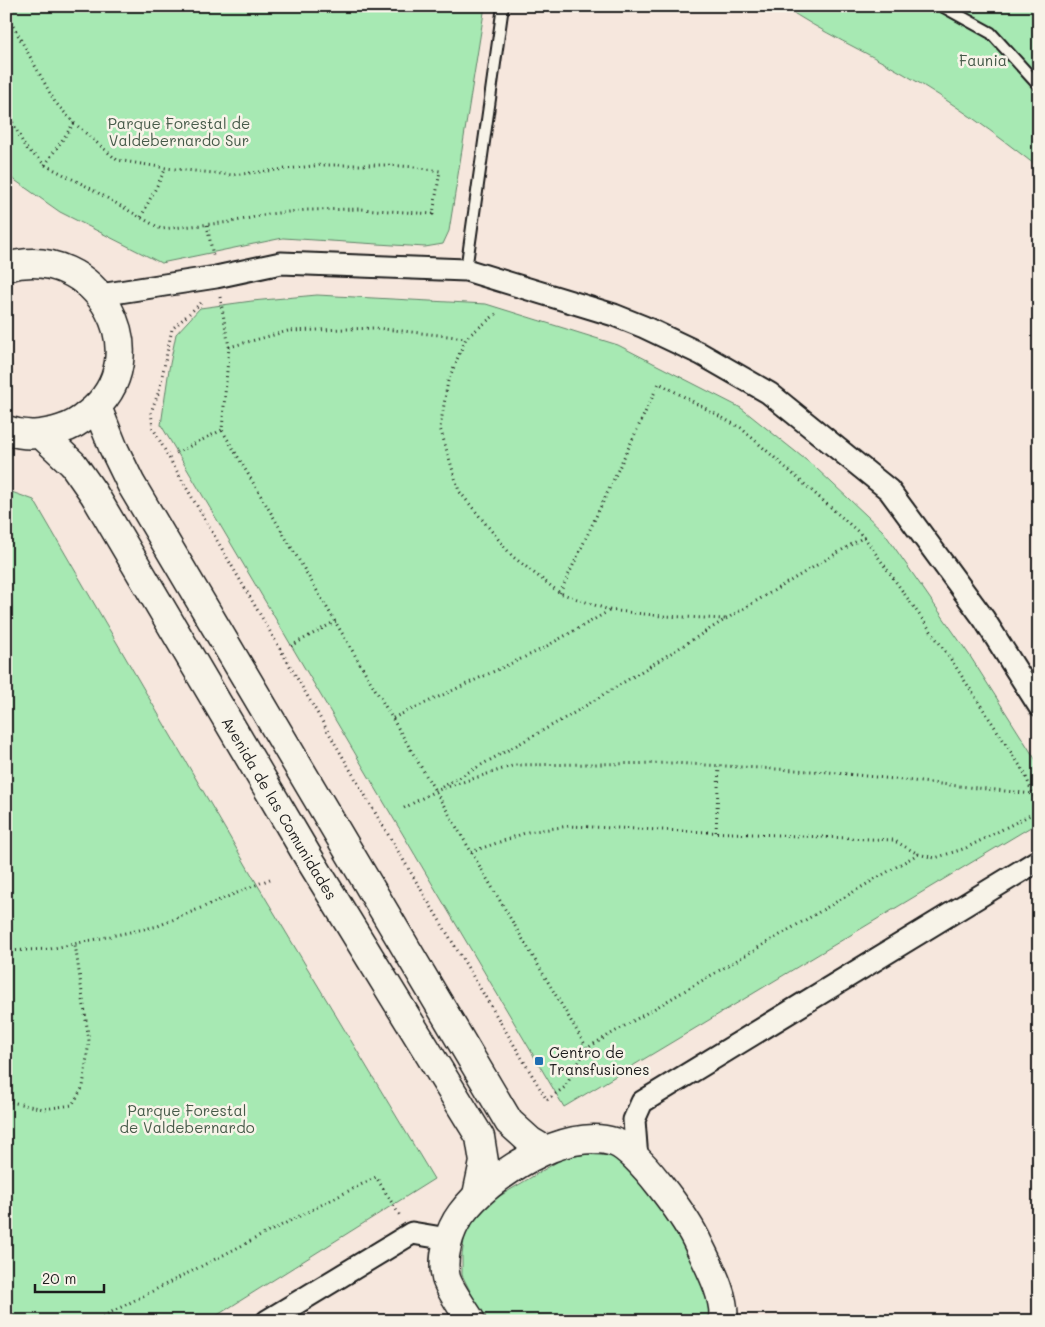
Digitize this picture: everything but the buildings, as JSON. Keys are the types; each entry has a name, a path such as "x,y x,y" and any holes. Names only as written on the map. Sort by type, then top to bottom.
{"street":[{"path":"6,244 18,265 43,263 69,271 80,277 100,295 109,308 115,322 120,352 118,367 106,395 97,407 72,426 42,435 18,434 6,430"},
{"path":"100,295 216,277 281,263 466,270 622,318 701,354 769,393 889,490 984,619 1039,706"},
{"path":"97,407 112,447 131,484 509,1122 530,1141 545,1150"},
{"name":"Avenida de las Comunidades","path":"42,435 73,464 94,494 307,855 480,1137 484,1162 477,1195"},
{"path":"638,1159 634,1120 642,1102 1039,860"},
{"path":"471,1321 446,1279 448,1239 460,1215 477,1195 517,1165 545,1150 587,1138 615,1142 638,1159 689,1226 714,1279 722,1302 723,1321"},
{"path":"267,1321 412,1233 448,1239"}],"lane":[{"path":"466,270 503,6"},
{"path":"942,6 991,33 1039,86"}],"path":[{"path":"6,14 55,102 74,123 117,160 166,168 232,175 322,165 387,165 440,171 433,214 361,209 306,210 215,224 161,229 45,165 25,147 6,109"},
{"path":"45,165 74,123"},
{"path":"141,217 166,168"},
{"path":"214,301 220,300"},
{"path":"207,302 200,304 172,329 159,391 150,412 153,428 380,821 547,1100 565,1087 587,1048 918,854"},
{"path":"496,314 466,338 448,381 440,428 459,491 512,556 560,593 609,610 662,616 726,618"},
{"path":"466,338 375,328 288,331 229,347 222,430 587,1048"},
{"path":"471,852 528,832 569,826 893,840 918,854 935,858 966,848 1038,813 1024,772 950,658 864,537 742,428 659,383 560,593"},
{"path":"176,453 222,430"},
{"path":"404,808 574,713 726,618 864,537"},
{"path":"393,718 538,651 609,610"},
{"path":"292,646 336,621"},
{"path":"435,790 515,765 672,764 829,772 1033,794"},
{"path":"716,832 719,766"},
{"path":"6,952 50,949 158,926 270,878"},
{"path":"6,1101 44,1109 72,1105 83,1087 89,1041 75,944"},
{"path":"94,1321 376,1177 400,1216"}],"green space":[{"name":"Parque Forestal de Valdebernardo Sur","path":"6,6 485,6 449,231 443,244 425,247 283,238 161,263 60,212 6,174"},
{"name":"Faunia","path":"783,6 1039,6 1039,168 990,130 939,95"},
{"path":"317,295 486,304 618,345 741,408 816,468 883,531 970,656 1039,765 1039,822 564,1107 161,425 176,334 200,308"},
{"name":"Parque Forestal de Valdebernardo","path":"6,490 34,500 257,884 434,1179 208,1321 6,1321"},
{"path":"585,1154 610,1156 631,1167 651,1189 709,1291 711,1321 485,1321 462,1275 465,1233 476,1213 493,1200 562,1159"}],"place":[{"name":"Centro de Transfusiones","path":"539,1061"}]}
